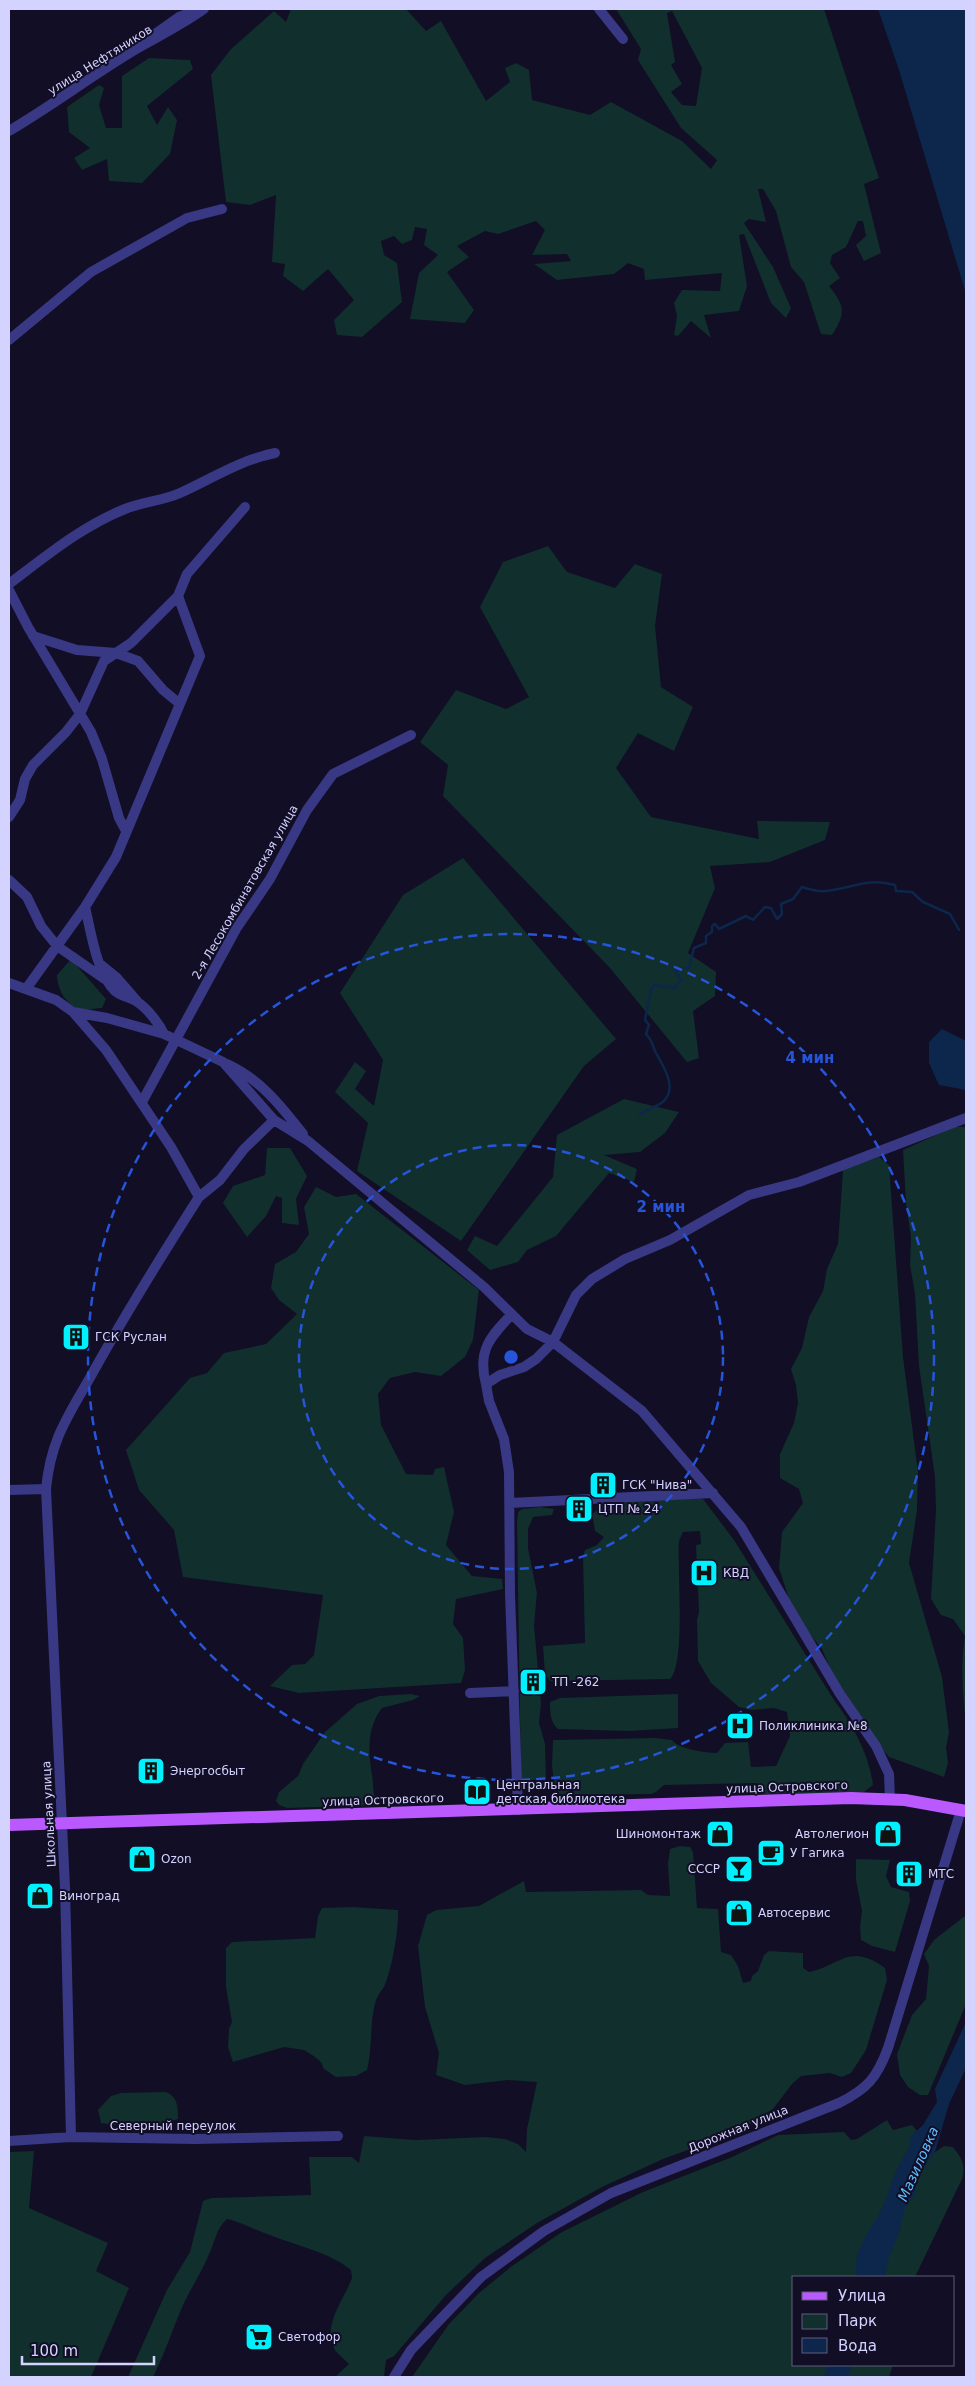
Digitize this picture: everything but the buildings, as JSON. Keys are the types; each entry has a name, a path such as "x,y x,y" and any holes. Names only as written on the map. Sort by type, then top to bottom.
{"main road":[{"name":"улица Островского","path":"9,1826 851,1798 890,1800 964,1810"}],"street":[{"name":"улица Нефтяников","path":"9,131 53,105 138,48 181,26 203,9"},
{"path":"599,9 623,39"},
{"path":"9,340 91,272 187,218 222,209"},
{"path":"9,584 78,534 124,509 178,494 225,470 275,453"},
{"path":"9,817 20,800 25,779 33,765 80,714 104,661 154,622 178,596 187,574 245,507"},
{"path":"10,596 80,714 102,758 120,818 126,831"},
{"path":"26,989 85,906 116,857 200,656 178,596"},
{"path":"33,636 77,650 116,653 138,661 162,690 180,704"},
{"name":"2-я Лесокомбинатовская улица","path":"142,1102 178,1039 236,929 270,879 307,810 333,774 411,735"},
{"path":"9,880 27,897 41,926 57,946 106,980 116,992 137,1002"},
{"path":"85,906 94,947 106,980"},
{"path":"101,965 117,978 159,1024 164,1034"},
{"path":"9,983 56,1000 72,1012 106,1050 171,1147 199,1197"},
{"path":"72,1012 107,1018 164,1034 240,1070 263,1086 308,1141"},
{"path":"223,1062 274,1120 308,1141 484,1287 528,1329 553,1342 642,1411 741,1527 840,1694 876,1746 889,1774 890,1800"},
{"path":"486,1384 500,1375 524,1366 536,1359 553,1342 576,1296 592,1279 625,1260 670,1240 749,1195 799,1182 966,1118"},
{"name":"Школьная улица","path":"71,2137 62,1823 46,1489 49,1462 58,1434 126,1314 199,1197 220,1180 244,1149 274,1120"},
{"path":"512,1314 490,1337 484,1351 483,1373 489,1401 504,1438 509,1472 510,1594 518,1810"},
{"path":"9,1490 46,1489"},
{"path":"510,1503 713,1493"},
{"path":"470,1693 514,1691"},
{"name":"Дорожная улица","path":"394,2377 411,2350 481,2277 544,2230 611,2193 839,2103 863,2090 873,2080 888,2048 964,1810"},
{"name":"Северный переулок","path":"9,2141 71,2137 195,2140 338,2136"}],"green space":[{"path":"291,9 406,9 426,31 441,21 486,101 510,82 505,68 516,63 529,70 532,100 590,115 611,102 682,141 711,169 717,160 681,128 638,60 641,49 616,9 824,9 879,178 864,184 881,253 864,261 856,245 866,236 863,221 858,221 846,247 832,255 830,263 840,278 829,286 841,304 842,310 840,321 832,335 821,334 804,282 791,267 776,211 763,189 758,189 766,222 749,219 744,223 773,267 791,308 786,318 771,303 744,234 739,235 747,286 739,311 704,315 711,338 691,321 678,336 674,335 677,316 674,303 682,290 720,291 722,273 645,280 644,269 628,263 614,274 557,280 534,264 571,261 567,254 532,255 545,230 536,221 498,234 485,231 457,246 469,257 447,272 474,310 465,323 410,319 419,273 438,255 424,245 427,229 415,227 412,240 402,244 394,236 381,241 384,255 397,263 402,302 362,337 337,335 334,320 354,300 328,269 303,291 283,276 285,264 272,262 276,195 250,205 226,202 211,75 231,49 274,11 286,22","holes":["672,11 702,68 696,106 682,105 671,92 682,84 671,65 675,62 667,13"]},
{"path":"149,58 190,60 193,69 147,106 157,125 168,107 177,120 170,154 142,183 109,181 107,159 82,170 74,158 90,148 69,132 67,107 99,85 104,88 99,105 106,128 122,128 122,76"},
{"path":"548,546 567,572 615,588 635,564 662,574 655,626 661,687 693,707 674,751 638,733 616,768 651,817 759,839 757,821 830,822 825,840 770,862 710,866 715,888 688,953 716,972 715,996 693,1011 699,1058 687,1062 610,968 443,796 448,765 420,742 456,690 506,709 529,697 480,607 503,562"},
{"path":"463,858 616,1039 584,1066 461,1241 357,1171 368,1123 335,1092 355,1062 366,1071 355,1089 374,1106 383,1060 340,993 403,895"},
{"path":"71,959 106,999 102,1008 79,1009 73,1006 61,992 57,975"},
{"path":"624,1099 679,1112 665,1133 640,1152 604,1155 637,1169 634,1182 609,1173 556,1236 527,1250 518,1262 490,1270 467,1250 475,1236 497,1246 553,1177 557,1135"},
{"path":"954,1127 966,1127 966,1726 962,1670 965,1636 953,1619 941,1615 931,1599 936,1510 935,1477 919,1366 915,1294 910,1265 911,1237 906,1203 903,1150"},
{"path":"267,1148 290,1148 307,1176 296,1199 299,1225 282,1223 282,1198 276,1196 266,1216 247,1237 223,1203 233,1186 265,1175"},
{"path":"879,1157 889,1165 903,1357 918,1472 917,1510 909,1563 942,1677 949,1733 946,1747 948,1763 944,1777 889,1757 872,1737 832,1673 822,1649 803,1626 789,1599 779,1568 782,1532 803,1503 799,1489 780,1478 780,1454 794,1423 798,1403 796,1385 791,1369 802,1348 809,1317 823,1291 827,1269 838,1244 843,1170"},
{"path":"316,1187 336,1197 356,1194 479,1290 473,1340 465,1357 441,1376 415,1372 390,1378 378,1394 381,1425 406,1474 433,1475 435,1469 444,1467 454,1512 446,1545 472,1576 502,1579 503,1589 456,1599 453,1624 463,1638 465,1670 461,1683 299,1693 270,1686 292,1665 305,1664 314,1655 323,1595 183,1577 174,1530 139,1490 126,1450 190,1378 207,1373 224,1353 266,1344 297,1314 279,1300 271,1288 275,1264 296,1252 309,1234 304,1207"},
{"path":"671,1499 703,1499 734,1540 834,1700 848,1719 859,1740 868,1762 873,1785 864,1792 760,1794 757,1783 664,1785 651,1794 555,1795 552,1765 553,1740 655,1738 672,1740 680,1746 693,1750 717,1753 725,1743 748,1742 751,1767 776,1766 790,1736 787,1712 774,1708 752,1710 739,1707 711,1683 698,1661 697,1620 699,1612 696,1545 701,1544 700,1531 683,1532 679,1541 680,1614 678,1654 675,1670 670,1679 550,1681 545,1674 543,1646 585,1643 583,1557 585,1550 597,1545 604,1537 595,1531 592,1514 605,1504"},
{"path":"540,1507 554,1509 552,1515 533,1517 528,1529 528,1548 537,1593 534,1625 541,1704 539,1723 545,1744 546,1779 532,1780 532,1786 521,1781 517,1523 518,1512 522,1509"},
{"path":"411,1694 420,1696 413,1700 382,1708 371,1731 370,1758 374,1794 378,1805 287,1808 279,1805 276,1801 279,1792 298,1776 303,1764 325,1732 357,1704 379,1696"},
{"path":"678,1694 678,1728 629,1731 558,1729 553,1724 551,1717 550,1702 560,1698"},
{"path":"680,1846 690,1847 693,1852 697,1908 718,1909 721,1952 731,1955 738,1966 743,1983 751,1981 752,1976 758,1971 764,1955 769,1951 803,1953 803,1968 809,1972 854,1956 873,1960 885,1968 887,1980 866,2050 851,2073 842,2077 830,2073 801,2076 792,2084 773,2109 747,2126 726,2136 663,2159 602,2187 537,2223 485,2258 446,2295 394,2356 386,2360 384,2377 335,2377 349,2364 335,2350 331,2341 331,2332 335,2313 352,2278 351,2270 333,2258 227,2219 218,2230 207,2259 184,2303 153,2377 128,2377 167,2290 190,2252 203,2201 211,2198 311,2195 309,2157 352,2157 359,2163 364,2136 415,2140 486,2137 505,2139 518,2144 526,2152 527,2129 537,2082 508,2080 465,2085 436,2075 439,2053 425,2007 418,1946 427,1915 436,1910 479,1906 524,1881 526,1892 641,1890 648,1895 670,1896 668,1864 670,1849"},
{"path":"856,1859 890,1860 886,1876 891,1887 909,1892 910,1901 895,1952 872,1946 861,1940 862,1911 856,1880"},
{"path":"352,1907 398,1910 396,1938 390,1970 384,1987 376,2000 374,2009 367,2070 356,2076 336,2077 324,2069 321,2062 304,2050 284,2047 233,2062 228,2047 229,2029 232,2022 226,1987 226,1948 232,1942 315,1938 318,1916 322,1908"},
{"path":"966,1915 966,2004 928,2095 920,2095 908,2087 900,2075 897,2054 912,2015 926,1999 929,1966 924,1954 934,1940"},
{"path":"166,2092 175,2100 178,2119 140,2126 101,2123 98,2110 111,2096 121,2093"},
{"path":"887,2120 893,2130 912,2125 935,2152 944,2146 953,2147 959,2155 964,2170 962,2179 915,2276 792,2276 792,2366 893,2366 889,2377 412,2377 449,2324 479,2293 512,2266 562,2232 643,2192 732,2157 778,2135 844,2132 851,2140 857,2139"},
{"path":"34,2151 29,2208 108,2243 96,2271 129,2288 91,2377 9,2377 9,2152"}],"water":[{"path":"878,9 966,9 966,294 899,70"},
{"path":"942,1029 966,1041 966,1090 939,1085 929,1063 929,1042"},
{"name":"Мазиловка","path":"966,2022 966,2068 949,2104 935,2152 921,2172 913,2197 905,2208 899,2233 889,2257 885,2276 857,2276 856,2268 859,2251 882,2208 898,2167 909,2147 910,2137 923,2125 937,2102 935,2089"},
{"path":"827,2366 852,2366 848,2377 824,2377"}],"waterway":[{"path":"640,1114 664,1101 669,1089 665,1069 651,1040 646,1034 649,1025 645,1020 651,989 655,985 674,988 681,980 675,970 689,968 694,948 706,943 706,936 712,932 712,926 715,924 719,929 746,916 753,920 765,907 771,908 777,919 782,914 781,904 793,899 802,887 822,891 876,882 895,885 896,891 912,892 923,902 950,914 959,930"}],"place":[{"name":"ГСК Руслан","path":"76,1337"},
{"name":"ГСК \"Нива\"","path":"603,1485"},
{"name":"ЦТП № 24","path":"579,1509"},
{"name":"КВД","path":"704,1573"},
{"name":"ТП -262","path":"533,1682"},
{"name":"Поликлиника №8","path":"740,1726"},
{"name":"Энергосбыт","path":"151,1771"},
{"name":"Центральная детская библиотека","path":"477,1792"},
{"name":"Шиномонтаж","path":"720,1834"},
{"name":"Автолегион","path":"888,1834"},
{"name":"У Гагика","path":"771,1853"},
{"name":"Ozon","path":"142,1859"},
{"name":"СССР","path":"739,1869"},
{"name":"МТС","path":"909,1874"},
{"name":"Виноград","path":"40,1896"},
{"name":"Автосервис","path":"739,1913"},
{"name":"Светофор","path":"259,2337"}]}
